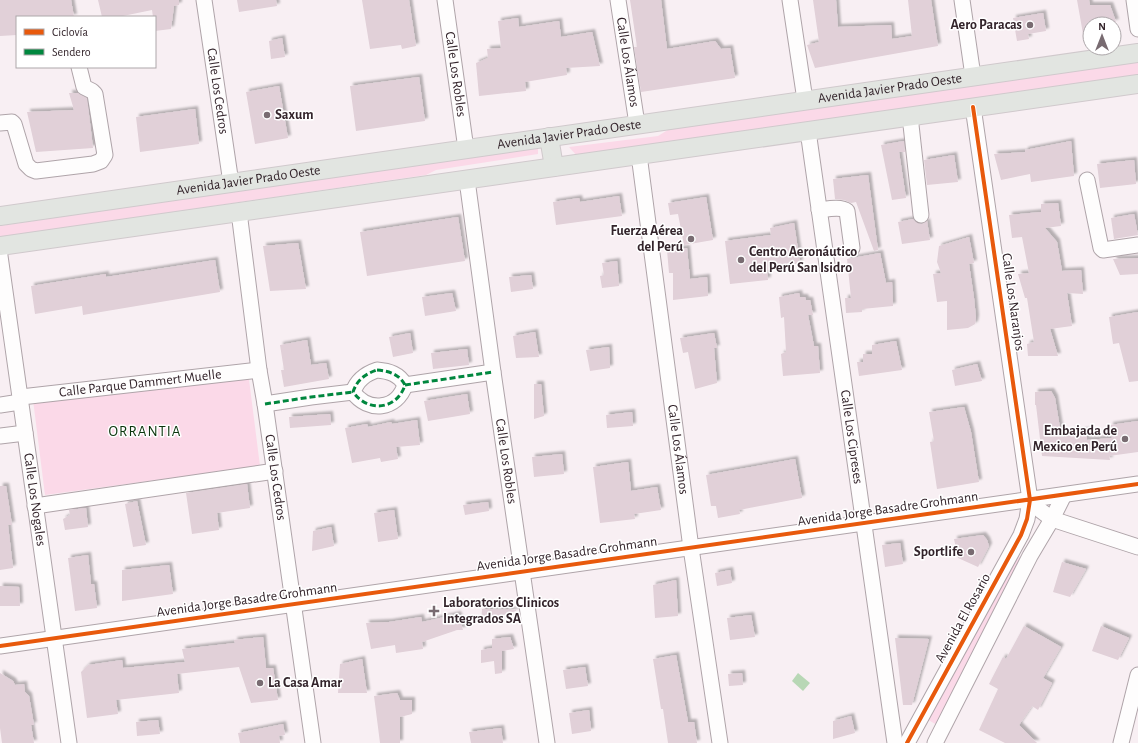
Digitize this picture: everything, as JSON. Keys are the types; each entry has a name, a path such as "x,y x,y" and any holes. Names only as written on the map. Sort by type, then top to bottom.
{"main road":[{"name":"Avenida Javier Prado Oeste","path":"0,216 1138,53"},
{"path":"0,246 1138,84"},
{"path":"550,137 554,167"}],"street":[{"name":"Calle Los Cedros","path":"204,0 231,183"},
{"name":"Calle Los Robles","path":"445,0 466,149"},
{"name":"Calle Los Álamos","path":"618,0 637,124"},
{"path":"790,0 805,100"},
{"path":"962,0 973,76"},
{"path":"1134,0 1138,29"},
{"path":"0,123 12,122 14,124 26,164 31,169 36,171 93,164 101,161 105,155 95,94 84,87 79,68"},
{"name":"Calle Los Naranjos","path":"973,107 1030,500"},
{"path":"910,116 921,215"},
{"name":"Calle Los Cipreses","path":"808,131 895,743"},
{"name":"Calle Los Álamos","path":"639,155 691,548 720,743"},
{"name":"Calle Los Robles","path":"467,180 493,372 547,743"},
{"path":"1087,180 1100,248 1103,250 1138,245"},
{"path":"819,210 840,208 847,211 852,248"},
{"name":"Calle Los Cedros","path":"239,212 259,370 266,404 312,743"},
{"name":"Calle Los Nogales","path":"0,256 21,400 34,506 69,743"},
{"name":"Calle Parque Dammert Muelle","path":"0,405 21,400 259,370"},
{"path":"353,392 355,386 361,378 368,373 377,370 395,374 405,385"},
{"path":"405,385 493,372"},
{"path":"353,392 364,403 373,406 382,406 391,403 398,397 405,385"},
{"path":"266,404 353,392"},
{"path":"0,436 25,433"},
{"path":"34,506 275,470"},
{"name":"Avenida Jorge Basadre Grohmann","path":"0,646 1138,484"},
{"path":"935,743 1027,563 1064,495"},
{"path":"1030,500 1052,519 1138,547"},
{"name":"Avenida El Rosario","path":"907,743 1021,535 1027,519 1030,500"},
{"path":"1121,743 1138,675"}],"shaded area":[{"path":"1138,62 1138,77 577,156 569,147 658,136 671,128"},
{"path":"538,148 538,154 436,170 426,175 0,237 0,226 425,162"},
{"path":"247,364 260,466 45,495 32,392"},
{"path":"1014,554 1026,560 937,725 925,718"},
{"path":"798,673 810,683 803,691 792,681"}],"building":[{"path":"0,0 71,0 74,16 16,16 16,35 0,36"},
{"path":"98,0 179,0 179,5 174,6 171,29 156,31 156,16 153,16 152,10 123,16 102,16"},
{"path":"237,0 276,0 277,6 239,12"},
{"path":"362,0 409,0 416,46 402,49 401,45 370,49"},
{"path":"630,0 661,0 667,49 715,41 721,49 730,48 735,78 641,92 634,47 637,47"},
{"path":"813,0 836,0 838,27 891,25 892,39 912,36 908,0 931,0 938,46 815,68 807,45 819,42"},
{"path":"1077,0 1089,0 1090,5 1110,5 1114,16 1082,16 1082,28"},
{"name":"Aero Paracas","path":"1043,13 1046,31 1028,34 1029,39 1017,41 1013,18"},
{"path":"518,18 519,27 559,21 561,37 592,32 600,66 566,68 567,75 525,82 526,91 479,96 476,63 488,58 487,49 501,48 498,21"},
{"path":"282,38 285,57 271,59 269,41"},
{"path":"419,77 425,121 356,131 350,86"},
{"name":"Saxum","path":"279,86 288,138 255,144 246,92"},
{"path":"69,93 78,93 87,98 93,148 36,152 27,112 74,110"},
{"path":"195,109 199,144 140,152 136,117"},
{"path":"904,141 905,152 899,152 906,198 892,200 881,145"},
{"path":"1071,141 1074,176 1031,182 1030,174 1001,180 994,154 1025,152 1025,150"},
{"path":"954,155 958,182 927,185 924,160"},
{"path":"1134,160 1136,184 1100,188 1097,164"},
{"path":"868,175 878,250 874,251 856,202 851,203 844,200 835,199 833,179"},
{"path":"619,196 622,216 556,225 553,202 579,198 580,202"},
{"path":"706,197 713,240 684,245 678,214 670,215 668,203"},
{"path":"1058,203 1061,226 1045,228 1057,242 1062,271 1081,270 1083,294 1067,293 1072,326 1050,329 1058,356 1028,356 1027,344 1034,342 1027,298 1025,298 1018,274 1029,273 1022,237 1012,238 1009,215 1041,212 1041,204"},
{"path":"1134,214 1138,235 1114,239 1111,218"},
{"path":"458,217 465,261 367,276 360,232"},
{"path":"913,219 917,223 922,224 927,221 930,240 902,244 898,222"},
{"path":"794,223 800,263 767,270 768,280 730,284 725,241 771,235 770,228"},
{"path":"969,237 974,263 969,264 976,318 975,324 968,328 947,330 947,301 937,302 933,274 941,273 937,262 939,246"},
{"path":"298,243 306,289 270,291 263,246"},
{"path":"687,248 690,279 707,277 708,296 673,300 673,273 669,273 667,250"},
{"path":"880,253 886,283 892,282 893,306 862,309 862,312 846,313 845,298 851,298 847,259"},
{"path":"1138,258 1138,274 1120,275 1113,259"},
{"path":"215,260 220,292 83,315 82,306 35,314 31,286 106,274 106,277"},
{"path":"617,261 619,286 602,288 600,276 604,275 602,263"},
{"path":"531,275 533,289 511,292 509,277"},
{"path":"452,293 456,311 425,316 422,297"},
{"path":"799,293 800,297 805,297 806,300 810,300 813,315 808,315 814,346 818,346 820,373 783,376 781,354 786,352 784,317 781,318 779,297"},
{"path":"1138,312 1138,381 1129,382 1119,343 1113,344 1109,317"},
{"path":"535,332 539,357 516,358 513,336"},
{"path":"410,333 413,353 393,357 389,337"},
{"path":"714,333 717,348 714,348 717,383 695,389 688,352 683,353 680,338"},
{"path":"307,340 311,365 326,363 329,379 284,387 281,370 284,370 280,345"},
{"path":"896,341 902,370 859,376 857,362 863,362 863,354 872,354 872,345"},
{"path":"609,347 610,368 590,371 586,350"},
{"path":"467,349 469,365 433,369 431,353"},
{"path":"977,364 982,381 955,386 952,370"},
{"path":"534,384 541,384 544,416 534,419"},
{"path":"1051,391 1055,398 1061,434 1087,430 1087,440 1112,438 1110,425 1138,421 1138,452 1109,456 1110,460 1042,456 1035,405 1035,392"},
{"path":"467,394 470,414 428,421 424,401"},
{"path":"964,407 971,432 979,482 937,489 930,442 934,441 929,412"},
{"path":"632,412 633,426 607,428 606,415"},
{"path":"330,414 331,425 290,428 289,417"},
{"path":"417,420 420,445 396,447 398,459 381,462 380,458 352,463 345,428 367,424 368,427 391,422 392,424"},
{"path":"562,454 564,474 534,477 532,457"},
{"path":"795,459 802,498 739,510 740,514 718,518 716,506 711,506 706,475"},
{"path":"628,462 631,491 657,487 661,510 634,514 635,519 600,523 593,467"},
{"path":"247,484 250,508 217,513 219,530 192,534 186,493"},
{"path":"0,486 6,486 12,525 8,525 13,568 0,570"},
{"path":"137,501 146,545 133,547 125,504"},
{"path":"488,502 489,511 465,515 463,505"},
{"path":"86,508 88,527 65,530 63,519 70,515 69,510"},
{"path":"394,510 398,539 378,542 374,513"},
{"path":"331,527 334,546 312,551 313,531"},
{"name":"Sportlife","path":"983,535 989,546 978,567 958,558 954,539"},
{"path":"900,543 903,564 885,567 882,545"},
{"path":"88,555 91,584 94,584 97,608 75,611 68,558"},
{"path":"1062,562 1086,569 1070,597 1053,592"},
{"path":"169,565 173,594 122,601 122,570"},
{"path":"730,570 732,583 717,586 715,573"},
{"path":"676,580 678,616 655,618 653,585"},
{"path":"0,586 19,587 20,606 0,606"},
{"path":"482,609 516,610 516,611 481,622"},
{"path":"458,614 463,630 457,630 422,642 423,649 396,653 395,645 371,649 366,623 389,622 421,617 422,622"},
{"path":"751,615 755,637 730,640 727,618"},
{"path":"1024,626 1061,647 1043,678 1052,683 1038,710 1032,706 1019,725 1037,743 1005,743 979,730 998,689 989,684 1003,657 1006,659"},
{"path":"1101,626 1129,638 1118,660 1092,651"},
{"path":"263,637 266,668 273,668 278,700 251,703 239,667 177,674 179,693 116,700 118,714 87,718 81,672 88,665 122,660 123,668 185,662 182,649 235,643 234,640"},
{"path":"510,637 514,649 502,651 502,673 495,674 494,661 481,663 481,650 492,648 492,639"},
{"path":"895,638 929,639 912,705 903,705"},
{"path":"676,655 688,722 694,722 697,743 668,743 653,659"},
{"path":"362,659 367,693 338,693 340,664"},
{"path":"585,667 588,686 566,689 563,670"},
{"path":"0,673 13,681 15,685 24,684 25,692 29,696 34,725 31,725 34,743 2,743 0,728"},
{"path":"742,673 743,685 729,686 728,674"},
{"path":"397,693 400,700 412,700 412,714 400,717 400,743 380,743 374,696"},
{"path":"589,710 591,731 572,734 569,713"},
{"path":"851,716 855,733 833,739 833,721"},
{"path":"158,720 160,734 137,736 136,722"},
{"path":"283,724 285,735 279,736 280,743 240,743 238,733"},
{"path":"501,728 503,743 471,743 469,732"}],"marked path":[{"path":"377,370 386,371 397,376 405,385 396,400 382,406 374,406 366,403 359,399 353,392 362,378 377,370"},
{"path":"405,385 493,372"},
{"path":"265,404 353,392"}],"cycle path":[{"path":"907,743 1021,535 1027,519 1030,500 973,107"},
{"path":"0,646 1138,484"}],"place":[{"name":"Aero Paracas","path":"1030,25"},
{"name":"Saxum","path":"267,115"},
{"name":"Fuerza Aérea del Perú","path":"691,239"},
{"name":"Centro Aeronáutico del Perú San Isidro","path":"741,260"},
{"name":"Embajada de Mexico en Perú","path":"1125,439"},
{"name":"Sportlife","path":"971,552"},
{"name":"Laboratorios Clinicos Integrados SA","path":"434,611"},
{"name":"La Casa Amar","path":"260,683"}],"district":[{"name":"ORRANTIA","path":"145,431"}]}
